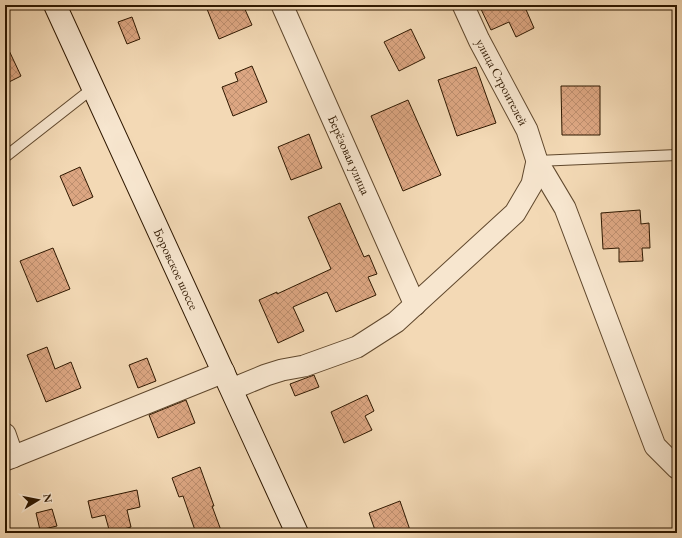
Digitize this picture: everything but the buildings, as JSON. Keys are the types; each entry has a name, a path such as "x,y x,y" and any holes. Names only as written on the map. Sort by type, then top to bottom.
{"main road":[{"name":"Боровское шоссе","path":"55,5 297,533"}],"street":[{"name":"Берёзовая улица","path":"282,5 415,305"},
{"name":"улица Строителей","path":"463,5 478,40 527,130 537,161 566,208 655,446 674,462"},
{"path":"5,434 9,459 228,381 266,375 304,366 357,347 396,322 515,213 532,184 537,161"}],"lane":[{"path":"5,157 93,88"},
{"path":"537,161 677,155"}]}
